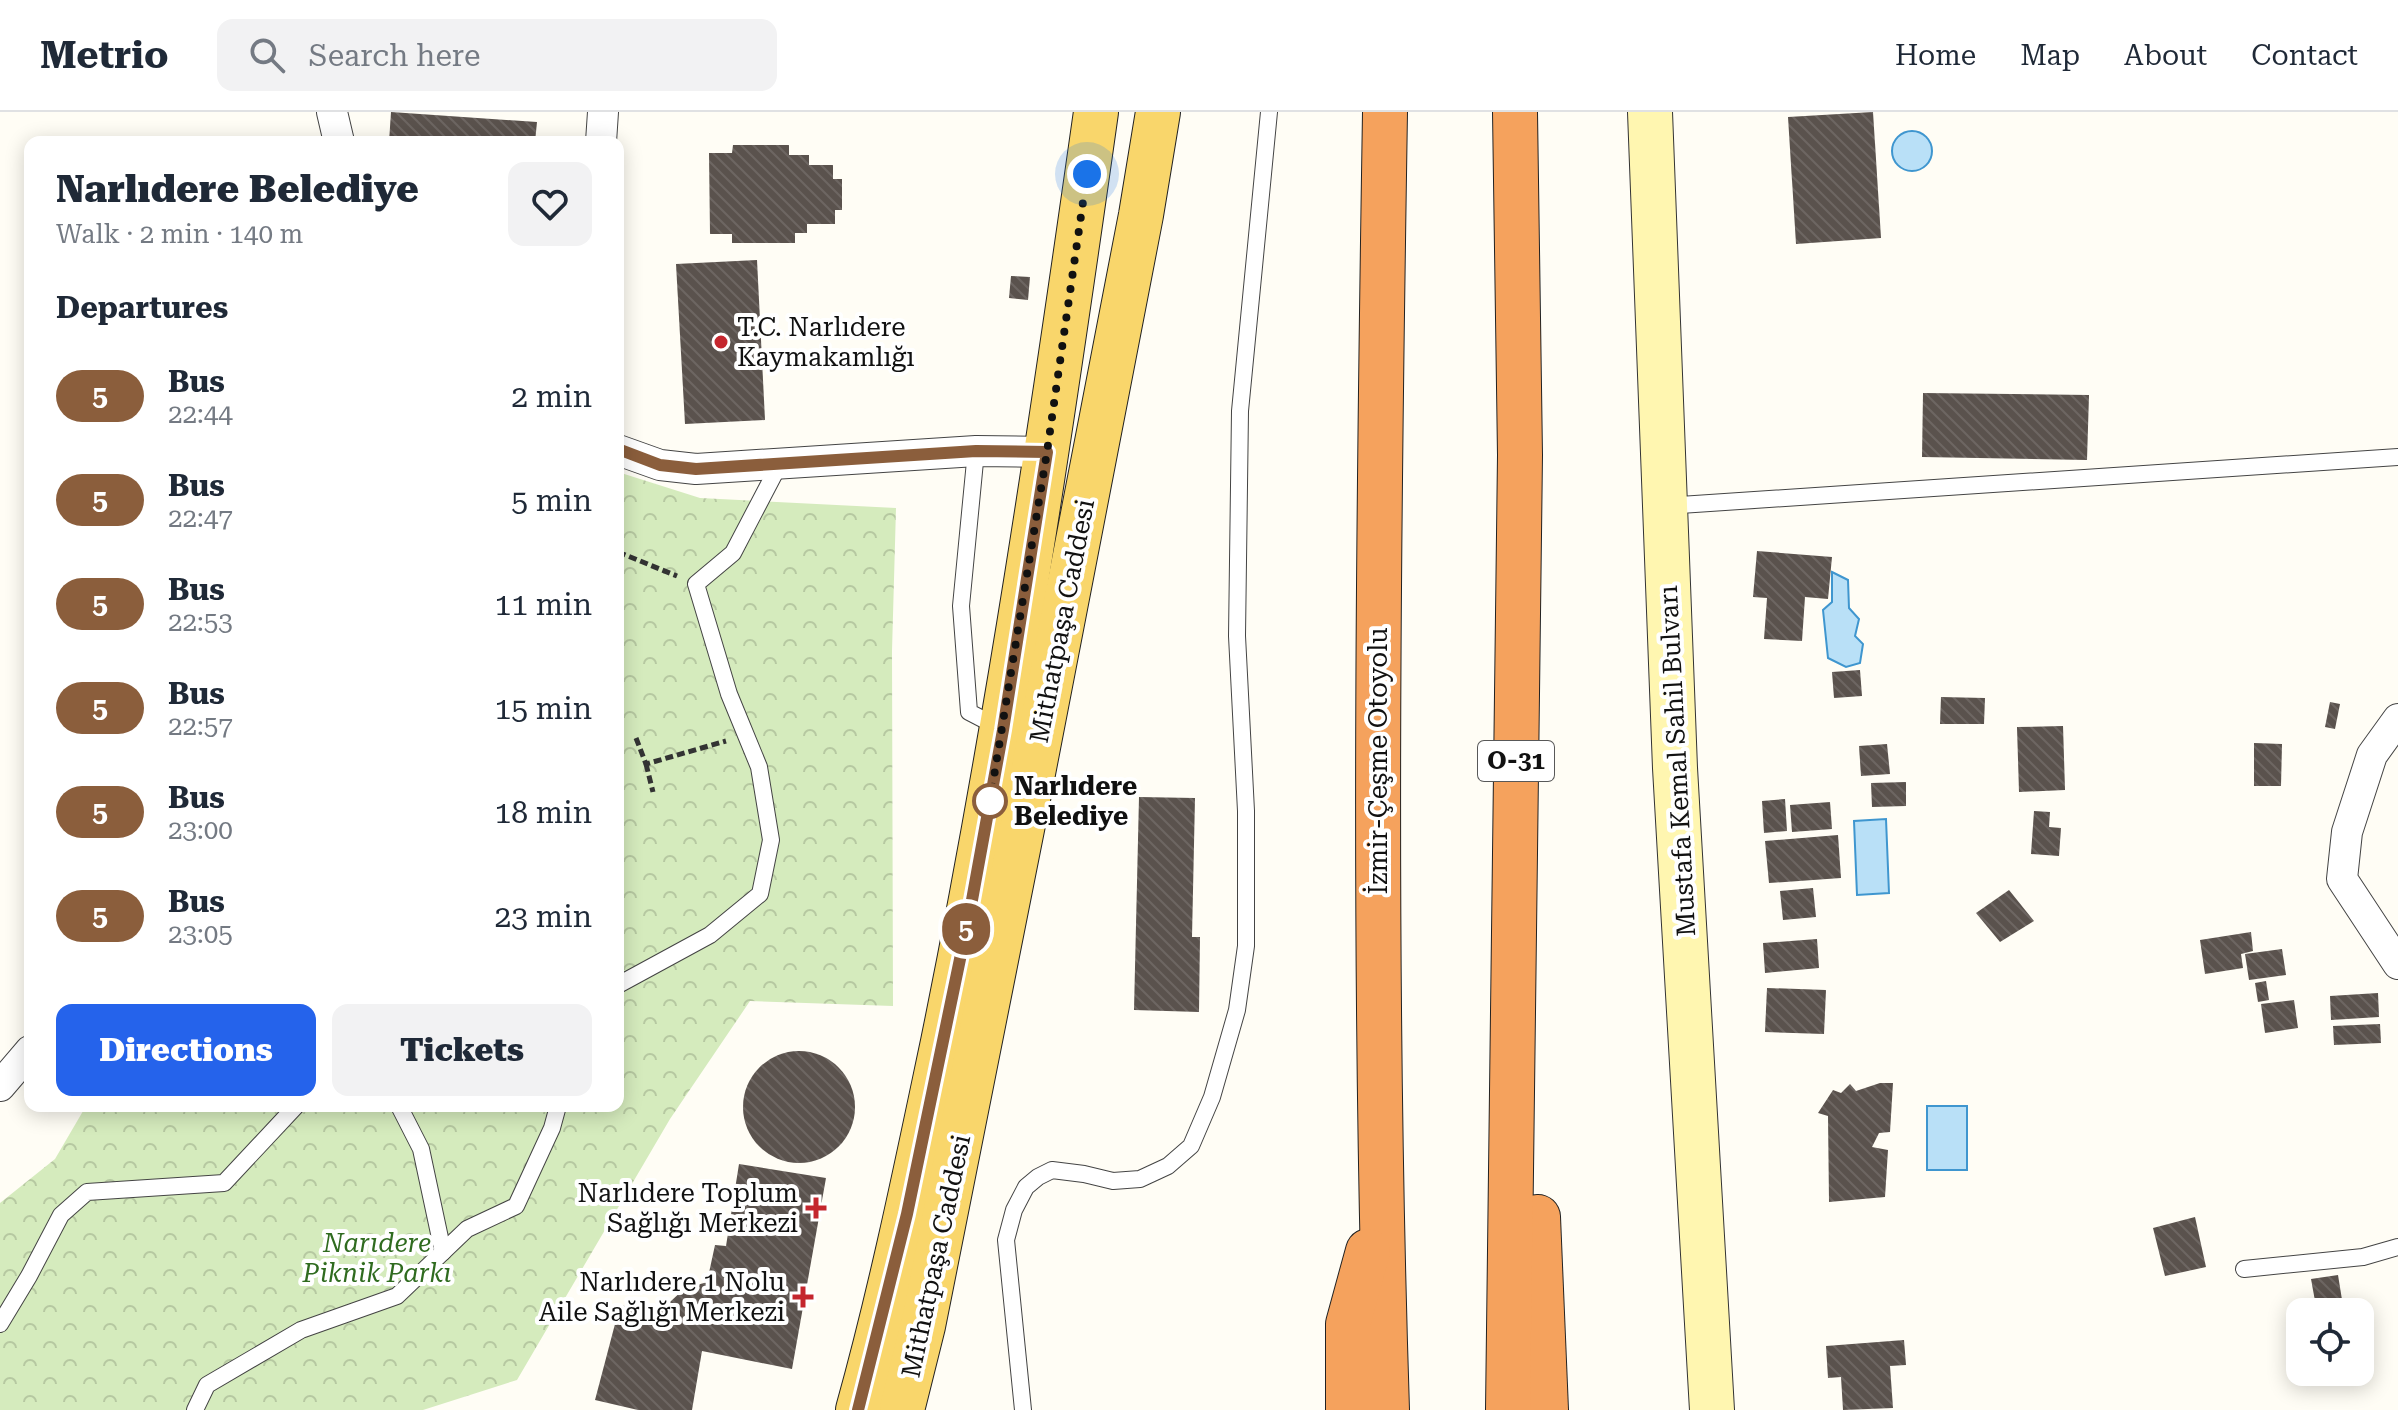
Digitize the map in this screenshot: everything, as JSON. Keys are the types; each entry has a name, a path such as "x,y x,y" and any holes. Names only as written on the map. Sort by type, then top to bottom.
{"highway":[{"name":"İzmir-Çeşme Otoyolu","path":"1385,112 1377,608 1380,1206 1387,1410"},
{"name":"O-31","path":"1508,1410 1520,455 1515,112"},
{"path":"1520,455 1539,1258 1546,1410"},
{"path":"1348,1410 1348,1324 1380,1206"}],"main road":[{"name":"Mithatpaşa Caddesi","path":"858,1410 907,1214 970,911 1003,730 1047,452 1096,112"},
{"name":"Mithatpaşa Caddesi","path":"902,1410 923,1326 1012,879 1141,215 1158,112"},
{"name":"Mustafa Kemal Sahil Bulvarı","path":"1650,112 1676,783 1712,1410"}],"street":[{"path":"332,112 338,136"},
{"path":"601,136 603,112"},
{"path":"624,452 660,465 696,469 976,451 1047,452"},
{"path":"2398,719 2372,755 2347,832 2342,879 2398,964"},
{"path":"0,1086 24,1058"}],"lane":[{"path":"1023,1410 1006,1240 1020,1199 1032,1182 1052,1170 1113,1181 1140,1179 1168,1166 1191,1146 1212,1097 1237,1010 1246,946 1246,811 1237,636 1240,411 1269,112"},
{"path":"976,451 961,606 969,712 1003,730"},
{"path":"1665,506 2398,457"},
{"path":"624,982 710,935 760,894 771,840 759,767 729,694 696,584 733,553 779,465"},
{"path":"0,1324 61,1215 87,1192 224,1183 290,1112"},
{"path":"402,1112 421,1149 443,1252"},
{"path":"195,1410 207,1385 301,1330 397,1296 467,1229 516,1206 556,1112"},
{"path":"2244,1269 2363,1257 2398,1247"}],"path":[{"path":"624,554 696,584"},
{"path":"646,764 746,736"},
{"path":"636,738 653,792"}],"green space":[{"name":"Narıdere Piknik Parkı","path":"624,474 700,498 896,508 892,651 893,1006 750,1001 670,1119 517,1380 423,1410 0,1410 0,1203 55,1159 82,1112 624,1112"}],"water":[{"path":"1912,131 1926,137 1932,151 1926,165 1912,171 1898,165 1892,151 1898,137"},
{"path":"1832,572 1848,580 1849,608 1859,619 1855,636 1863,644 1860,663 1846,667 1828,658 1823,610 1832,602"},
{"path":"1886,819 1889,893 1857,895 1854,821"},
{"path":"1927,1106 1967,1106 1967,1170 1927,1170"}],"building":[{"path":"391,112 537,122 536,136 389,136"},
{"path":"1873,112 1881,238 1796,244 1788,117"},
{"path":"733,145 789,145 789,155 809,155 809,165 833,165 833,179 842,179 842,210 835,210 835,224 807,224 807,233 795,233 795,243 732,243 732,234 710,234 709,153 732,153"},
{"name":"T.C. Narlıdere Kaymakamlığı","path":"757,260 765,420 685,424 676,264"},
{"path":"1011,276 1030,277 1028,300 1009,298"},
{"path":"1923,393 2089,395 2087,460 1922,457"},
{"path":"1757,551 1832,557 1828,599 1805,597 1802,641 1764,639 1767,598 1753,597"},
{"path":"1860,670 1862,696 1834,698 1832,672"},
{"path":"1941,697 1985,698 1984,724 1940,724"},
{"path":"2330,702 2340,704 2335,729 2325,727"},
{"path":"2063,726 2065,790 2019,792 2017,727"},
{"path":"2254,743 2282,744 2281,786 2254,786"},
{"path":"1887,744 1890,774 1861,776 1859,746"},
{"path":"1906,782 1906,806 1872,807 1871,783"},
{"path":"1139,797 1195,798 1192,937 1200,937 1199,1012 1134,1010"},
{"path":"1785,799 1787,831 1764,833 1762,801"},
{"path":"1830,802 1832,829 1792,832 1790,805"},
{"path":"2034,811 2050,812 2049,827 2061,828 2059,856 2031,854"},
{"path":"1838,835 1841,878 1769,883 1765,841"},
{"path":"1813,888 1816,917 1783,920 1780,891"},
{"path":"2009,890 2034,921 2000,942 1976,913"},
{"path":"2251,932 2253,951 2241,954 2243,968 2205,974 2200,940"},
{"path":"1817,939 1819,968 1765,973 1763,943"},
{"path":"2282,949 2286,975 2249,980 2245,954"},
{"path":"2266,981 2269,1000 2258,1002 2255,983"},
{"path":"1767,988 1826,990 1824,1034 1765,1032"},
{"path":"2378,993 2379,1017 2331,1020 2330,996"},
{"path":"2294,1000 2298,1028 2265,1033 2261,1004"},
{"path":"2380,1024 2381,1043 2334,1045 2333,1026"},
{"path":"799,1051 821,1055 839,1067 851,1085 855,1107 851,1129 839,1147 821,1159 799,1163 777,1159 759,1147 747,1129 743,1107 747,1085 759,1067 777,1055"},
{"path":"1880,1083 1893,1083 1890,1132 1879,1133 1872,1147 1888,1150 1885,1197 1829,1202 1828,1116 1818,1113 1833,1090 1841,1093 1850,1084 1856,1091"},
{"path":"739,1164 826,1178 792,1369 702,1351 692,1410 638,1410 595,1400 620,1305 658,1313 684,1289 707,1282 715,1245 726,1246"},
{"path":"2195,1217 2206,1267 2165,1276 2153,1228"},
{"path":"2338,1275 2342,1298 2314,1298 2311,1279"},
{"path":"1904,1340 1906,1365 1890,1366 1893,1408 1843,1410 1841,1377 1828,1378 1826,1346"}],"bus line":[{"name":"5","path":"624,451 660,465 696,469 976,451 1047,452 1003,730 970,911 907,1214 858,1410"}],"place":[{"name":"T.C. Narlıdere Kaymakamlığı","path":"721,342"},
{"name":"Narlıdere Belediye","path":"990,801"},
{"name":"Narlıdere Toplum Sağlığı Merkezi","path":"816,1208"},
{"name":"Narlıdere 1 Nolu Aile Sağlığı Merkezi","path":"803,1297"}],"route":[{"path":"990,801 1047,452 1087,174"}]}
